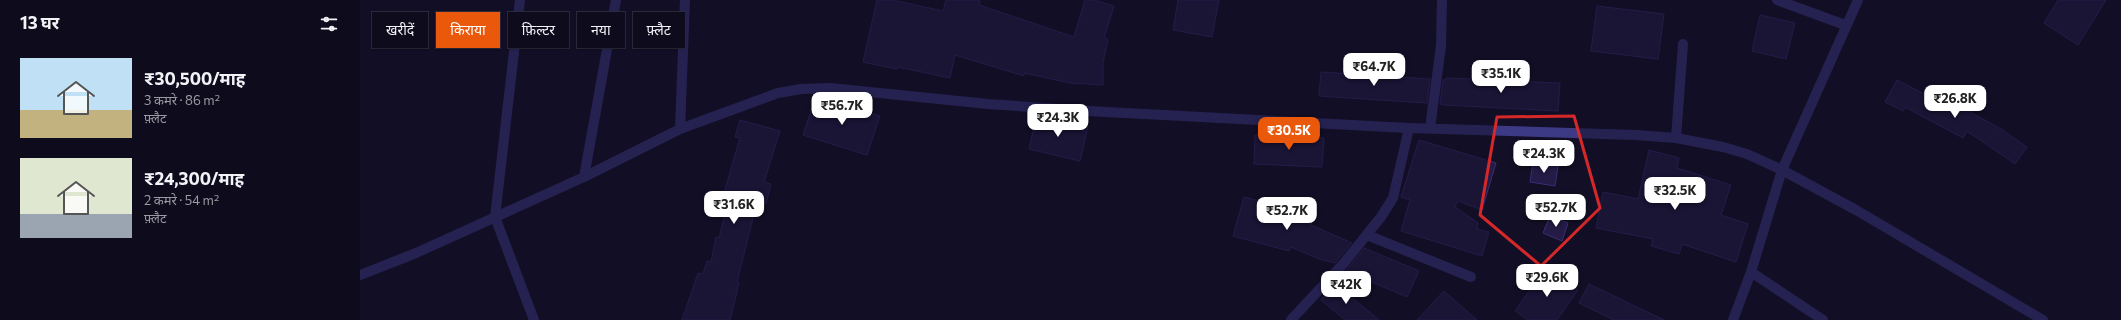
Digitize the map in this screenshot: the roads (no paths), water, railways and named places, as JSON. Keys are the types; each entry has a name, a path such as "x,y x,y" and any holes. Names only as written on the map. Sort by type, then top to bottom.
{"street":[{"path":"520,0 495,217 534,320"},
{"path":"584,177 616,0"},
{"path":"680,129 685,0"},
{"path":"1430,128 1441,46 1442,0"},
{"path":"1777,0 1845,25"},
{"path":"1733,320 1751,272 1782,170 1845,25 1858,0"},
{"path":"1676,138 1683,44"},
{"path":"360,275 416,253 584,177 680,129 778,94 801,89 830,88 1026,107 1409,128 1676,138 1747,154 1782,170 1856,210 2042,320"},
{"path":"1291,320 1344,263 1367,235 1393,198 1409,128"},
{"path":"1367,235 1471,277"},
{"path":"1751,272 1823,320"}]}
